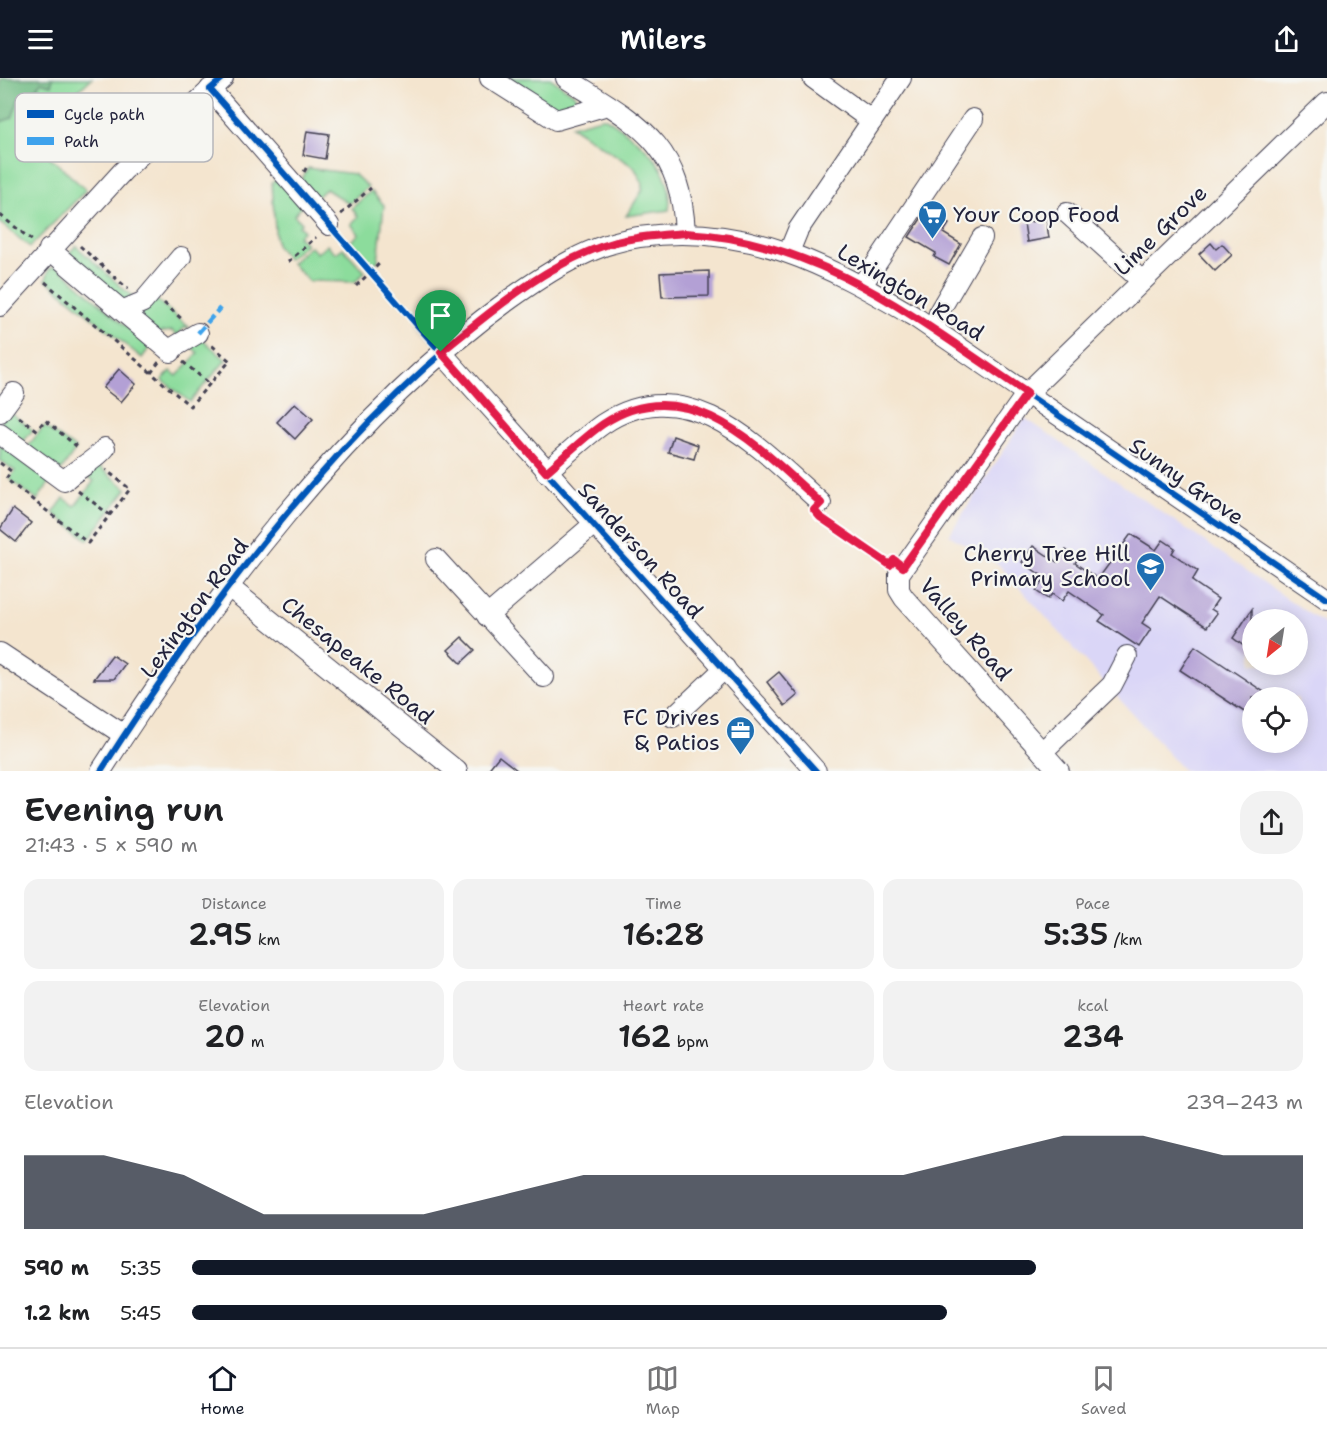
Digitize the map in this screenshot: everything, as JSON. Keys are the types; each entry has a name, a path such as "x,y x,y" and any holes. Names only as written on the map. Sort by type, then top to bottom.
{"street":[{"path":"490,78 556,120 608,105"},
{"path":"566,78 608,105 651,138 670,163 680,187 685,233"},
{"path":"813,78 872,120"},
{"path":"789,252 798,230 901,78"},
{"path":"216,84 329,225"},
{"name":"Lime Grove","path":"1027,393 1327,102"},
{"path":"862,285 973,119"},
{"path":"0,306 65,232 133,162"},
{"path":"1067,213 1142,281"},
{"name":"Lexington Road","path":"101,771 124,735 230,587 338,455 441,352 522,290 552,270 583,255 636,237 685,233 721,235 789,252 862,285 1027,393"},
{"path":"934,330 940,310 982,238"},
{"path":"48,251 124,310 170,351 198,333"},
{"path":"124,310 143,302 181,257"},
{"name":"Sanderson Road","path":"441,352 816,771"},
{"path":"0,412 14,393"},
{"name":"Valley Road","path":"1027,393 903,567 898,582 904,598 1059,771"},
{"name":"Sunny Grove","path":"1027,393 1327,599"},
{"path":"546,472 604,423 631,410 648,406 674,406 696,409 746,436 821,503"},
{"path":"0,434 64,481 76,469 95,461 105,448"},
{"path":"487,615 594,524"},
{"path":"436,559 544,677"},
{"name":"Chesapeake Road","path":"230,587 457,771"},
{"path":"0,653 124,735"},
{"path":"1042,752 1112,685 1126,657"},
{"path":"673,717 725,668"}],"path":[{"path":"0,215 48,251"},
{"path":"65,232 143,302"},
{"path":"356,286 380,263"},
{"path":"364,264 378,280"},
{"path":"170,351 210,384"},
{"path":"64,481 110,515"},
{"path":"821,503 814,510 820,517 890,565 894,560 903,567"}],"shaded area":[{"name":"Cherry Tree Hill Primary School","path":"1025,418 1302,609 1242,609 1242,675 1308,675 1308,613 1327,626 1327,771 1184,771 999,565 949,535"}],"green space":[{"path":"2,78 53,78 51,85 41,82 33,93 15,93 15,109 12,118 0,122 0,81"},
{"path":"53,78 92,78 76,93 33,93 41,82 51,85"},
{"path":"499,78 550,78 575,95 577,104 560,112"},
{"path":"15,109 15,162 55,162 86,190 30,247 0,223 0,122 12,118"},
{"path":"606,118 642,145 661,168 667,180 670,195 669,210 626,216 642,191 643,184 634,167 571,126"},
{"path":"308,168 354,174 368,187 349,204 326,189 316,198 301,180"},
{"path":"278,177 303,205 294,215 302,223 299,226 304,231 298,236 306,244 288,259 276,245 272,183"},
{"path":"371,191 384,205 378,261 370,266 349,243 359,234 351,224 358,217 352,208"},
{"path":"327,245 336,253 343,248 365,272 355,282 309,281 291,263 310,246 317,253"},
{"path":"76,246 136,300 126,304 67,255"},
{"path":"57,266 150,347 142,358 46,280 49,269"},
{"path":"152,296 190,328 185,327 177,336 172,331 156,333 132,313"},
{"path":"200,337 226,360 190,402 162,380 171,371 177,376 198,353 189,345"},
{"path":"7,410 33,430 23,442 2,426 2,418"},
{"path":"44,426 76,449 61,471 28,446"},
{"path":"0,444 50,482 37,500 9,479 15,471 0,460"},
{"path":"96,464 127,489 88,540 53,513 64,498 75,506 94,481 83,473"}],"building":[{"path":"307,131 329,134 325,159 303,155"},
{"name":"Your Coop Food","path":"926,211 949,224 943,233 961,244 949,265 934,257 936,253 909,237"},
{"path":"1046,219 1049,238 1027,242 1024,223"},
{"path":"1211,243 1216,249 1222,244 1232,255 1215,271 1199,254"},
{"path":"709,271 709,296 662,297 660,273"},
{"path":"119,369 136,384 121,402 103,388"},
{"path":"295,403 313,419 295,439 277,422"},
{"path":"673,436 698,445 694,459 668,452"},
{"path":"13,509 31,523 16,542 0,529"},
{"path":"1131,534 1156,550 1163,540 1175,548 1172,553 1198,571 1192,581 1218,599 1211,609 1217,613 1207,627 1160,596 1142,623 1151,629 1139,647 1099,621 1104,615 1069,591 1062,601 1052,594 1048,599 1036,591 1045,578 1022,562 1033,546 1057,562 1066,550 1078,558 1075,563 1098,579"},
{"path":"1242,624 1242,645 1233,638"},
{"path":"462,637 475,650 461,663 448,650"},
{"path":"1195,646 1256,687 1242,687 1242,710 1180,670"},
{"path":"112,655 125,664 114,679 94,679"},
{"path":"779,672 798,695 785,706 767,682"},
{"path":"499,756 518,771 487,771"}],"marked path":[{"path":"198,333 220,308"}],"cycle path":[{"path":"223,78 210,89 546,472 816,771"},
{"path":"101,771 187,643 234,579 284,516 392,399 450,346 539,279 587,253 639,237 678,234 715,236 750,242 817,264 849,280 915,317 1327,599"}],"place":[{"name":"Your Coop Food","path":"932,240"},
{"name":"Cherry Tree Hill Primary School","path":"1151,592"},
{"name":"FC Drives & Patios","path":"741,756"}],"route":[{"path":"685,233 721,235 789,252 852,279 915,317 1027,393 903,567 894,560 890,565 820,517 814,510 821,503 746,436 696,409 648,406 631,410 604,423 546,472 441,352 479,321 552,270 600,247 636,237 685,233"}]}
